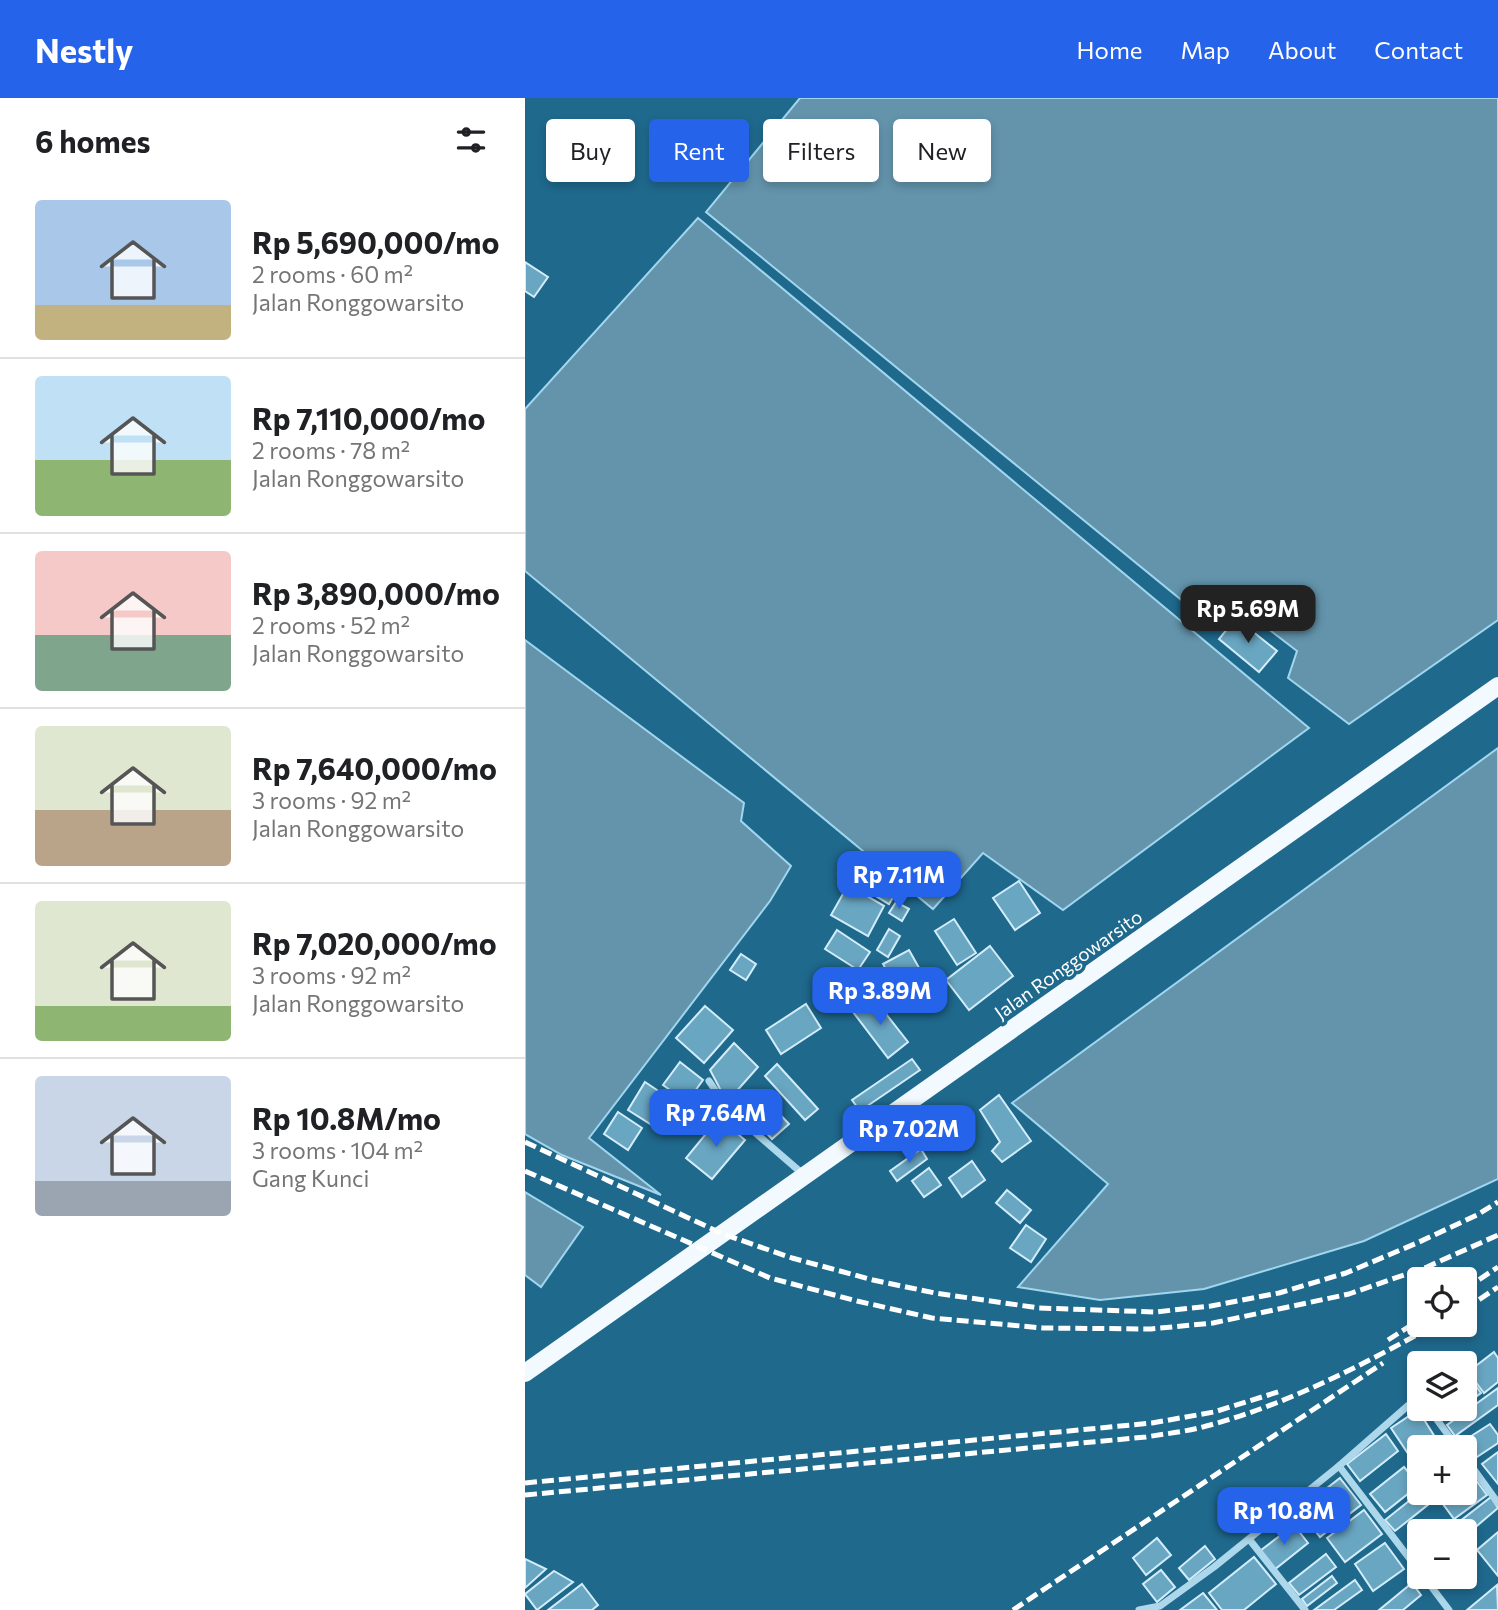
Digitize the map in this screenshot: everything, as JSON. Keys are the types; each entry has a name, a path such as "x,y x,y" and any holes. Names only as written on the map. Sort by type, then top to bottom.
{"main road":[{"name":"Jalan Ronggowarsito","path":"525,1373 1498,686"}],"street":[{"path":"709,1080 728,1109 805,1176"},
{"path":"1139,1610 1161,1608 1339,1466 1407,1406"},
{"path":"1438,1421 1449,1435"},
{"path":"1339,1466 1407,1555"},
{"path":"1477,1474 1498,1503"},
{"path":"1249,1539 1305,1610"},
{"path":"1432,1589 1449,1610"}],"water":[{"path":"800,98 1498,98 1498,620 1349,724 1288,678 1297,651 1237,605 1217,629 706,212 731,182 749,182 749,160 763,143 763,182 879,182 879,119 783,119"},
{"path":"698,218 1309,728 1063,910 983,853 933,909 525,571 525,409"},
{"path":"525,640 744,803 741,821 791,866 770,901 589,1138 661,1195 562,1155 525,1134"},
{"path":"1498,748 1498,1179 1364,1241 1204,1289 1100,1300 1018,1287 1108,1184 1012,1103"},
{"path":"525,1192 583,1227 541,1287 525,1275"}],"building":[{"path":"525,262 548,277 534,297 525,291"},
{"path":"1236,618 1277,651 1259,672 1219,639"},
{"path":"847,858 898,889 889,904 838,873"},
{"path":"1019,881 1040,913 1015,930 993,898"},
{"path":"848,885 884,906 868,936 831,915"},
{"path":"896,902 909,909 902,921 889,913"},
{"path":"954,919 976,953 957,965 935,931"},
{"path":"889,929 900,936 888,957 877,950"},
{"path":"837,930 870,952 858,970 825,949"},
{"path":"990,946 1013,976 969,1010 946,980"},
{"path":"909,950 931,989 905,1003 883,964"},
{"path":"741,954 756,964 746,980 730,970"},
{"path":"872,996 908,1042 888,1058 853,1012"},
{"path":"806,1004 821,1028 781,1054 766,1030"},
{"path":"705,1006 733,1030 704,1063 676,1038"},
{"path":"734,1043 758,1067 727,1102 710,1070"},
{"path":"912,1059 920,1070 860,1111 852,1100"},
{"path":"680,1062 703,1080 687,1102 663,1085"},
{"path":"777,1064 818,1109 805,1120 765,1076"},
{"path":"645,1082 672,1100 655,1127 628,1110"},
{"path":"999,1095 1031,1141 1002,1162 992,1151 1000,1142 980,1110"},
{"path":"774,1108 789,1124 772,1139 757,1123"},
{"path":"618,1112 642,1128 628,1150 604,1134"},
{"path":"719,1118 745,1140 712,1179 686,1158"},
{"path":"921,1149 927,1159 897,1181 890,1171"},
{"path":"972,1161 985,1180 962,1197 949,1178"},
{"path":"929,1168 941,1185 924,1197 912,1181"},
{"path":"1007,1190 1031,1210 1020,1223 996,1203"},
{"path":"1026,1225 1046,1239 1031,1262 1010,1248"},
{"path":"1494,1352 1498,1358 1498,1382 1484,1393 1477,1384 1477,1365"},
{"path":"1498,1388 1498,1405 1477,1420 1477,1403"},
{"path":"1407,1417 1407,1421 1425,1421 1434,1435 1407,1435 1407,1452 1391,1428"},
{"path":"1453,1421 1476,1421 1456,1435 1447,1425"},
{"path":"1490,1424 1498,1435 1498,1443 1477,1457 1477,1435 1473,1435"},
{"path":"1386,1434 1398,1451 1360,1481 1347,1464"},
{"path":"1498,1452 1498,1484 1482,1464"},
{"path":"1404,1467 1407,1471 1407,1495 1385,1512 1370,1494"},
{"path":"1340,1478 1361,1505 1320,1537 1299,1510"},
{"path":"1477,1481 1487,1495 1477,1502"},
{"path":"1491,1497 1498,1508 1477,1526 1477,1519 1463,1519"},
{"path":"1407,1503 1407,1505 1428,1505 1395,1531 1385,1520"},
{"path":"1444,1505 1473,1505 1454,1519"},
{"path":"1364,1510 1382,1534 1345,1562 1327,1538"},
{"path":"1294,1525 1308,1543 1274,1570 1260,1551"},
{"path":"1498,1532 1498,1576 1477,1550"},
{"path":"1157,1538 1171,1555 1146,1575 1133,1558"},
{"path":"1385,1543 1404,1569 1373,1591 1355,1564"},
{"path":"1205,1546 1215,1559 1189,1580 1179,1568"},
{"path":"1326,1554 1336,1567 1299,1595 1289,1583"},
{"path":"1254,1557 1276,1584 1244,1610 1222,1610 1209,1593"},
{"path":"525,1559 546,1569 525,1588"},
{"path":"1161,1570 1175,1587 1157,1602 1143,1584"},
{"path":"554,1571 573,1582 537,1610 525,1594"},
{"path":"1332,1576 1337,1583 1307,1606 1302,1599"},
{"path":"1355,1580 1362,1590 1334,1610 1314,1610"},
{"path":"582,1584 598,1605 592,1610 548,1610"},
{"path":"1497,1585 1498,1610 1467,1610"},
{"path":"1407,1587 1416,1589 1421,1595 1403,1610 1379,1610"},
{"path":"1203,1593 1217,1610 1180,1610"}],"railway":[{"path":"525,1142 723,1234 792,1258 873,1280 935,1293 1039,1308 1155,1312 1211,1306 1279,1293 1346,1273 1477,1215 1498,1202"},
{"path":"525,1171 770,1278 932,1318 1043,1328 1151,1329 1213,1323 1349,1294 1427,1267 1498,1235"},
{"path":"1477,1281 1498,1267"},
{"path":"1477,1301 1498,1287"},
{"path":"1388,1340 1407,1328"},
{"path":"525,1495 1146,1437 1186,1431 1261,1409 1291,1397 1412,1337"},
{"path":"1013,1610 1383,1363"},
{"path":"525,1483 1152,1423 1214,1412 1281,1391"}]}
